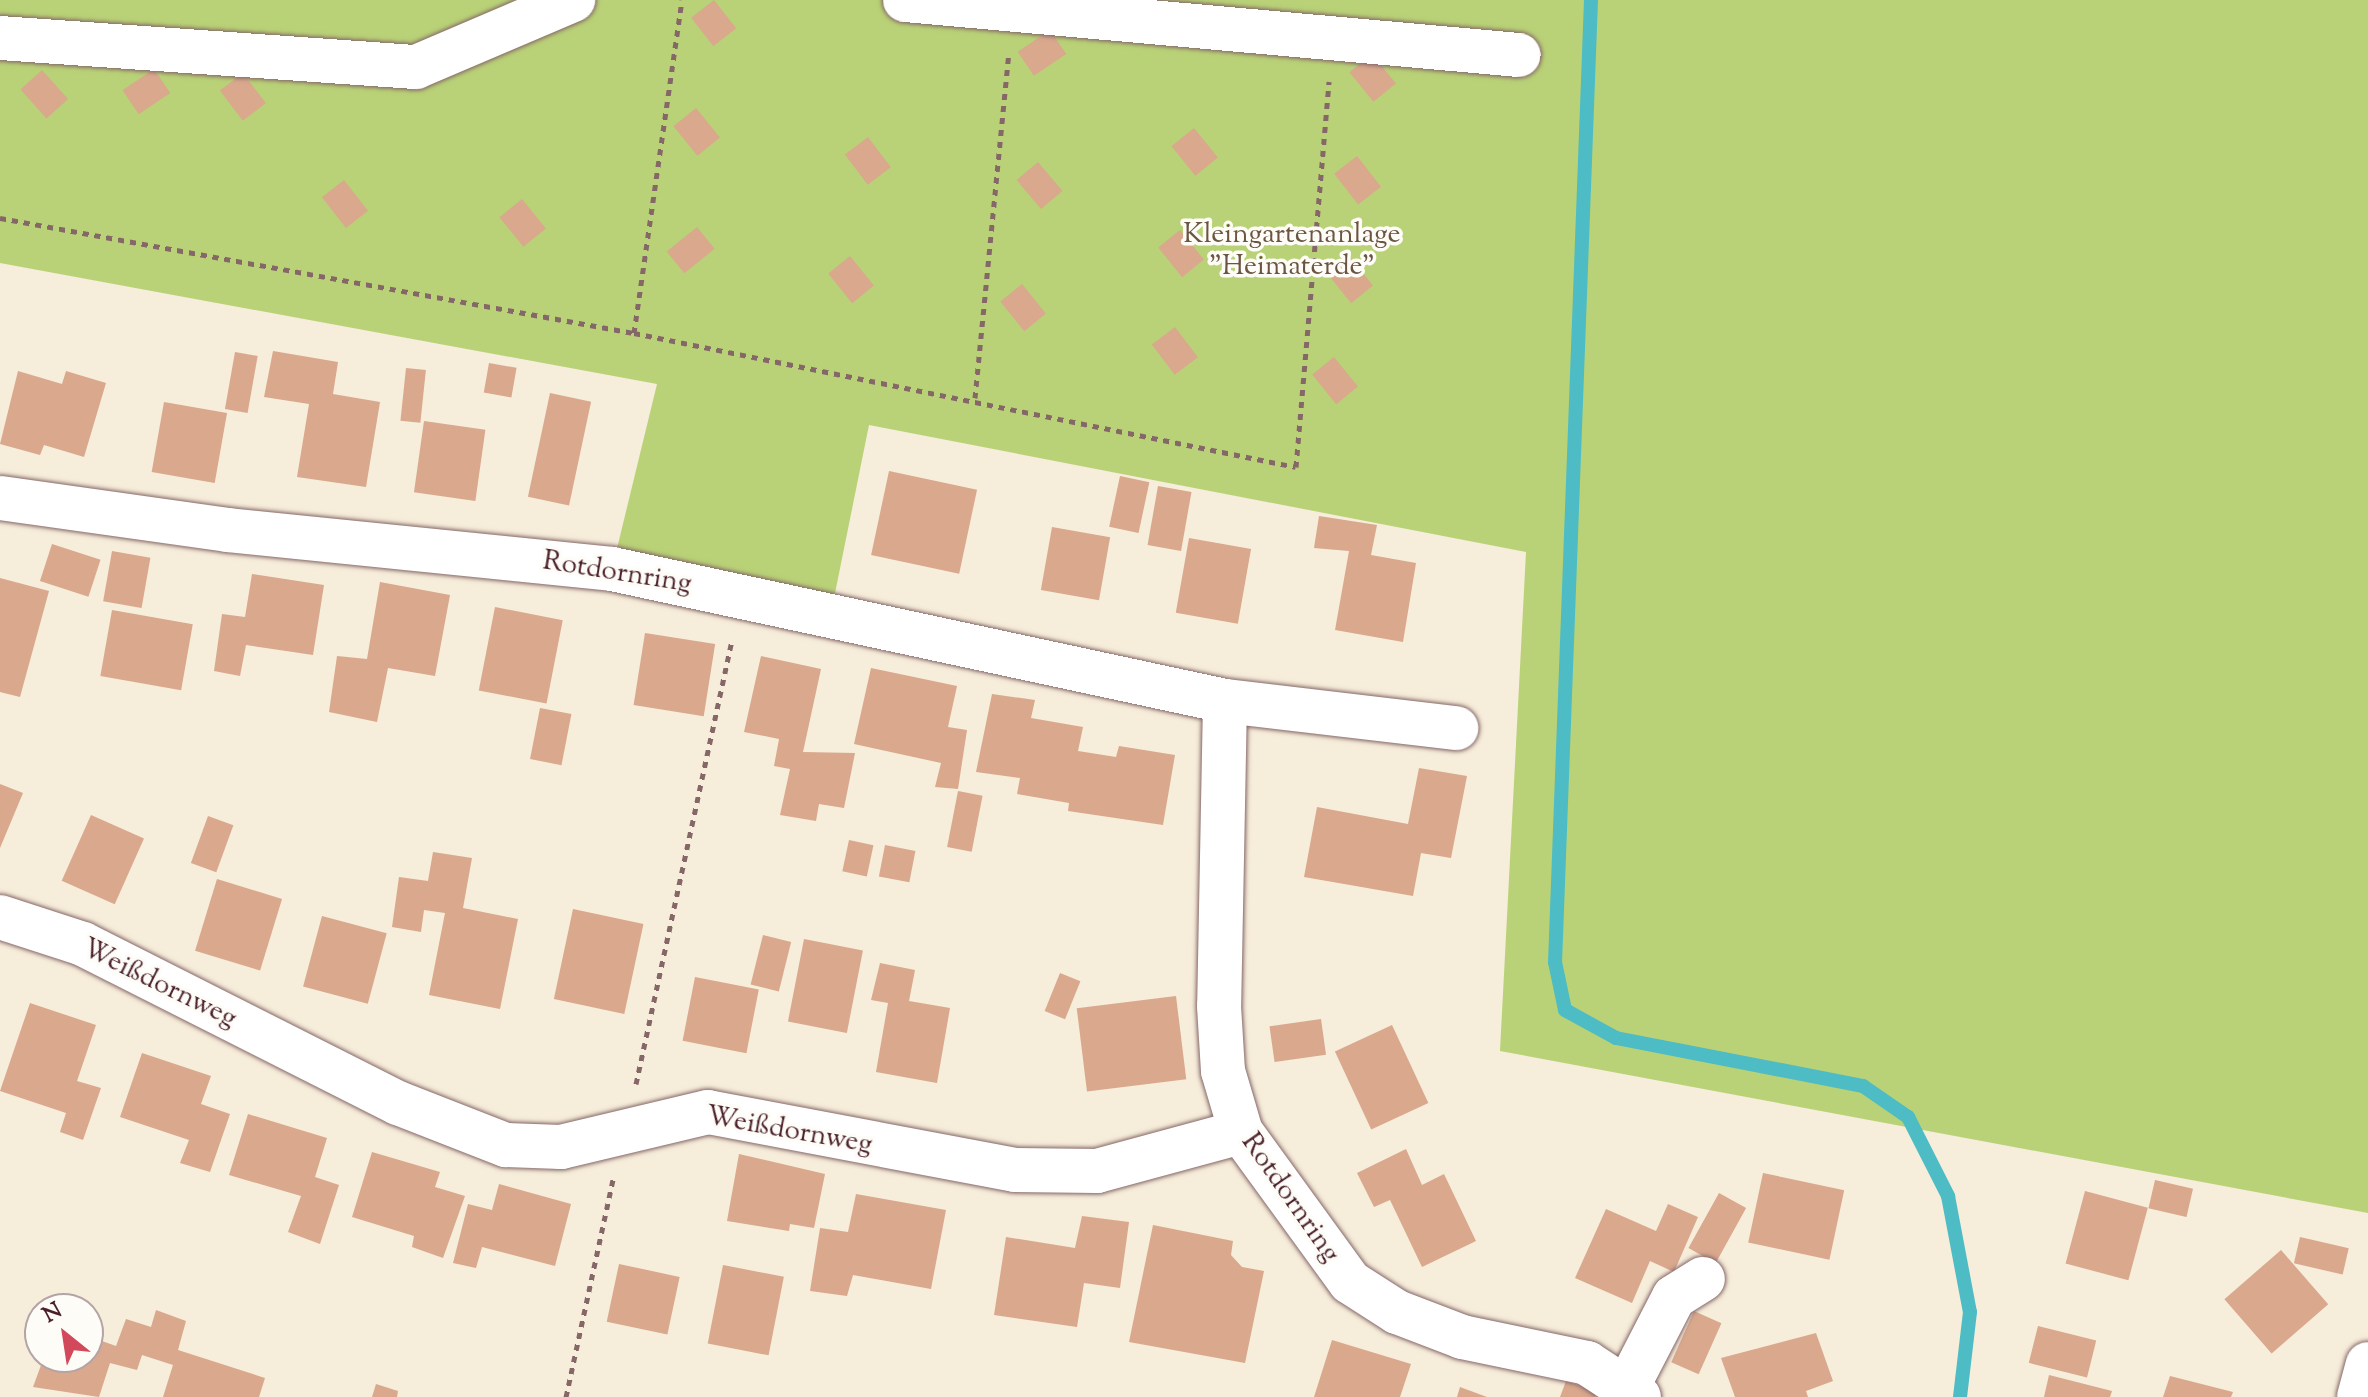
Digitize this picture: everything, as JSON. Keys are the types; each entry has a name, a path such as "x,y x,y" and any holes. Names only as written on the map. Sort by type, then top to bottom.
{"street":[{"path":"0,38 416,67 573,0"},
{"path":"905,0 1332,41 1519,55"},
{"name":"Rotdornring","path":"0,498 228,530 492,553 743,595 1225,701 1456,728"},
{"name":"Rotdornring","path":"1225,701 1219,1006 1223,1071 1241,1132 1350,1282 1410,1317 1462,1337 1587,1363 1634,1392"},
{"name":"Weißdornweg","path":"0,917 83,944 398,1103 506,1145 561,1147 708,1112 1015,1170 1097,1171 1241,1132"},
{"path":"1634,1392 1674,1297 1703,1279"},
{"path":"2359,1397 2368,1364"}],"path":[{"path":"634,333 682,0"},
{"path":"975,398 1013,10"},
{"path":"0,218 975,398 1296,467 1332,41"},
{"path":"566,1397 743,595"}],"green space":[{"name":"Kleingartenanlage \"Heimaterde\"","path":"0,0 2368,0 2368,1213 1500,1051 1526,552 869,425 831,613 612,569 657,384 0,263"}],"building":[{"path":"714,0 736,28 713,46 691,18"},
{"path":"1050,30 1066,54 1034,76 1018,52"},
{"path":"1372,54 1396,84 1373,102 1349,72"},
{"path":"154,69 170,93 139,114 122,90"},
{"path":"42,70 68,99 47,118 20,89"},
{"path":"243,73 266,103 243,121 220,90"},
{"path":"696,108 720,138 697,156 673,126"},
{"path":"1194,128 1218,158 1195,176 1171,146"},
{"path":"868,137 891,167 868,185 845,154"},
{"path":"1357,156 1381,187 1358,205 1334,174"},
{"path":"1038,162 1062,191 1041,209 1017,180"},
{"path":"344,180 368,211 346,228 322,197"},
{"path":"522,199 546,229 523,247 499,217"},
{"path":"697,227 715,249 684,273 667,252"},
{"path":"1180,230 1204,260 1182,277 1158,248"},
{"path":"850,256 874,286 852,303 828,274"},
{"path":"1349,256 1373,286 1351,303 1327,274"},
{"path":"1022,284 1046,314 1024,331 1000,302"},
{"path":"1175,327 1198,357 1175,375 1152,344"},
{"path":"273,351 338,362 333,394 380,402 366,487 297,477 309,404 264,397"},
{"path":"235,352 258,356 248,413 225,409"},
{"path":"1334,357 1358,387 1336,404 1312,375"},
{"path":"489,363 517,368 511,397 484,393"},
{"path":"406,368 426,370 420,423 400,421"},
{"path":"18,371 62,384 66,371 106,383 84,457 44,445 40,455 0,444"},
{"path":"550,393 591,402 569,505 528,497"},
{"path":"164,402 227,413 215,483 152,472"},
{"path":"424,421 485,430 475,501 414,492"},
{"path":"889,471 977,490 959,574 871,555"},
{"path":"1120,476 1149,482 1139,533 1109,527"},
{"path":"1158,486 1191,492 1181,551 1148,545"},
{"path":"1319,516 1377,525 1371,555 1416,563 1403,642 1335,630 1349,551 1314,548"},
{"path":"1052,527 1110,537 1099,600 1041,590"},
{"path":"1189,538 1251,549 1238,624 1176,613"},
{"path":"52,544 101,560 88,597 40,581"},
{"path":"112,551 150,558 142,608 103,601"},
{"path":"252,574 324,585 313,655 246,645 240,676 214,671 222,614 245,617"},
{"path":"0,578 49,591 20,697 0,692"},
{"path":"380,582 450,595 435,676 388,668 377,722 329,712 337,656 367,659"},
{"path":"495,607 563,620 547,704 479,690"},
{"path":"112,610 193,624 181,690 100,676"},
{"path":"645,633 715,644 704,716 634,705"},
{"path":"761,656 821,669 803,752 855,753 844,808 819,804 816,821 780,815 790,769 774,766 779,739 744,732"},
{"path":"871,668 957,686 948,727 967,730 958,789 935,787 941,763 854,744"},
{"path":"992,694 1035,700 1031,718 1083,727 1078,751 1116,757 1119,746 1175,755 1163,825 1068,811 1069,803 1017,794 1020,778 976,772"},
{"path":"540,708 571,714 561,765 530,759"},
{"path":"1419,768 1467,776 1451,858 1421,853 1413,896 1304,877 1317,807 1408,824"},
{"path":"0,784 23,793 0,848"},
{"path":"958,791 983,796 972,852 947,847"},
{"path":"91,815 144,839 115,904 62,881"},
{"path":"208,816 233,825 216,872 191,863"},
{"path":"849,840 873,845 867,876 842,871"},
{"path":"885,845 915,851 909,882 879,876"},
{"path":"433,852 472,858 463,908 518,919 500,1009 429,995 445,913 424,910 421,932 392,927 399,877 428,881"},
{"path":"217,879 282,899 260,971 195,951"},
{"path":"573,909 643,924 624,1014 554,999"},
{"path":"322,916 387,933 368,1004 303,987"},
{"path":"763,935 791,942 779,992 751,984"},
{"path":"804,939 863,950 847,1033 788,1021"},
{"path":"880,963 915,970 909,1001 950,1008 937,1083 876,1072 888,1003 871,1000"},
{"path":"1060,973 1080,981 1065,1019 1045,1011"},
{"path":"695,977 759,989 746,1053 683,1041"},
{"path":"1176,996 1186,1079 1087,1092 1077,1008"},
{"path":"30,1003 96,1025 77,1081 101,1088 83,1140 60,1132 66,1113 0,1091"},
{"path":"1321,1019 1326,1055 1275,1062 1270,1026"},
{"path":"1392,1025 1428,1103 1371,1130 1335,1052"},
{"path":"142,1053 211,1076 201,1104 230,1114 210,1172 180,1163 189,1140 120,1117"},
{"path":"248,1114 327,1138 315,1177 339,1185 320,1244 288,1232 301,1196 229,1175"},
{"path":"1406,1149 1422,1185 1444,1174 1476,1241 1422,1267 1390,1200 1374,1207 1357,1173"},
{"path":"372,1152 440,1172 435,1187 465,1196 443,1258 412,1247 414,1236 352,1217"},
{"path":"739,1154 825,1174 814,1228 790,1224 789,1231 727,1221"},
{"path":"1763,1173 1844,1190 1829,1260 1748,1242"},
{"path":"2155,1180 2193,1189 2186,1217 2148,1208"},
{"path":"499,1184 571,1204 555,1266 482,1247 476,1268 453,1263 468,1204 492,1210"},
{"path":"2085,1191 2148,1208 2128,1280 2066,1263"},
{"path":"1719,1193 1746,1208 1716,1263 1688,1248"},
{"path":"856,1194 946,1210 931,1289 853,1275 847,1296 810,1291 820,1228 848,1232"},
{"path":"1668,1204 1698,1217 1674,1272 1650,1261 1632,1303 1575,1278 1606,1209 1656,1231"},
{"path":"1082,1216 1129,1222 1120,1288 1084,1283 1077,1327 994,1315 1006,1237 1075,1248"},
{"path":"1153,1225 1233,1241 1231,1255 1242,1267 1264,1271 1245,1363 1129,1342"},
{"path":"2300,1237 2349,1248 2343,1275 2294,1263"},
{"path":"2281,1250 2328,1304 2272,1354 2224,1299"},
{"path":"619,1264 680,1277 667,1335 607,1322"},
{"path":"723,1265 784,1277 769,1355 708,1344"},
{"path":"156,1310 186,1321 178,1350 265,1378 259,1397 163,1397 173,1365 142,1355 137,1370 110,1363 99,1397 33,1387 38,1373 104,1373 104,1342 116,1346 126,1319 151,1327"},
{"path":"1694,1311 1721,1323 1699,1374 1671,1362"},
{"path":"2038,1326 2096,1341 2087,1377 2029,1363"},
{"path":"1816,1333 1833,1381 1806,1391 1808,1397 1735,1397 1721,1358"},
{"path":"1332,1340 1411,1364 1400,1397 1314,1397"},
{"path":"2049,1375 2112,1391 2110,1397 2044,1397"},
{"path":"2170,1376 2233,1392 2231,1397 2163,1397"},
{"path":"1566,1381 1597,1391 1595,1397 1560,1397"},
{"path":"376,1384 398,1391 397,1397 372,1397"},
{"path":"1460,1387 1487,1397 1457,1397"}],"waterway":[{"path":"1591,0 1555,962 1565,1010 1616,1038 1863,1086 1908,1117 1948,1196 1970,1312 1960,1397"}]}
